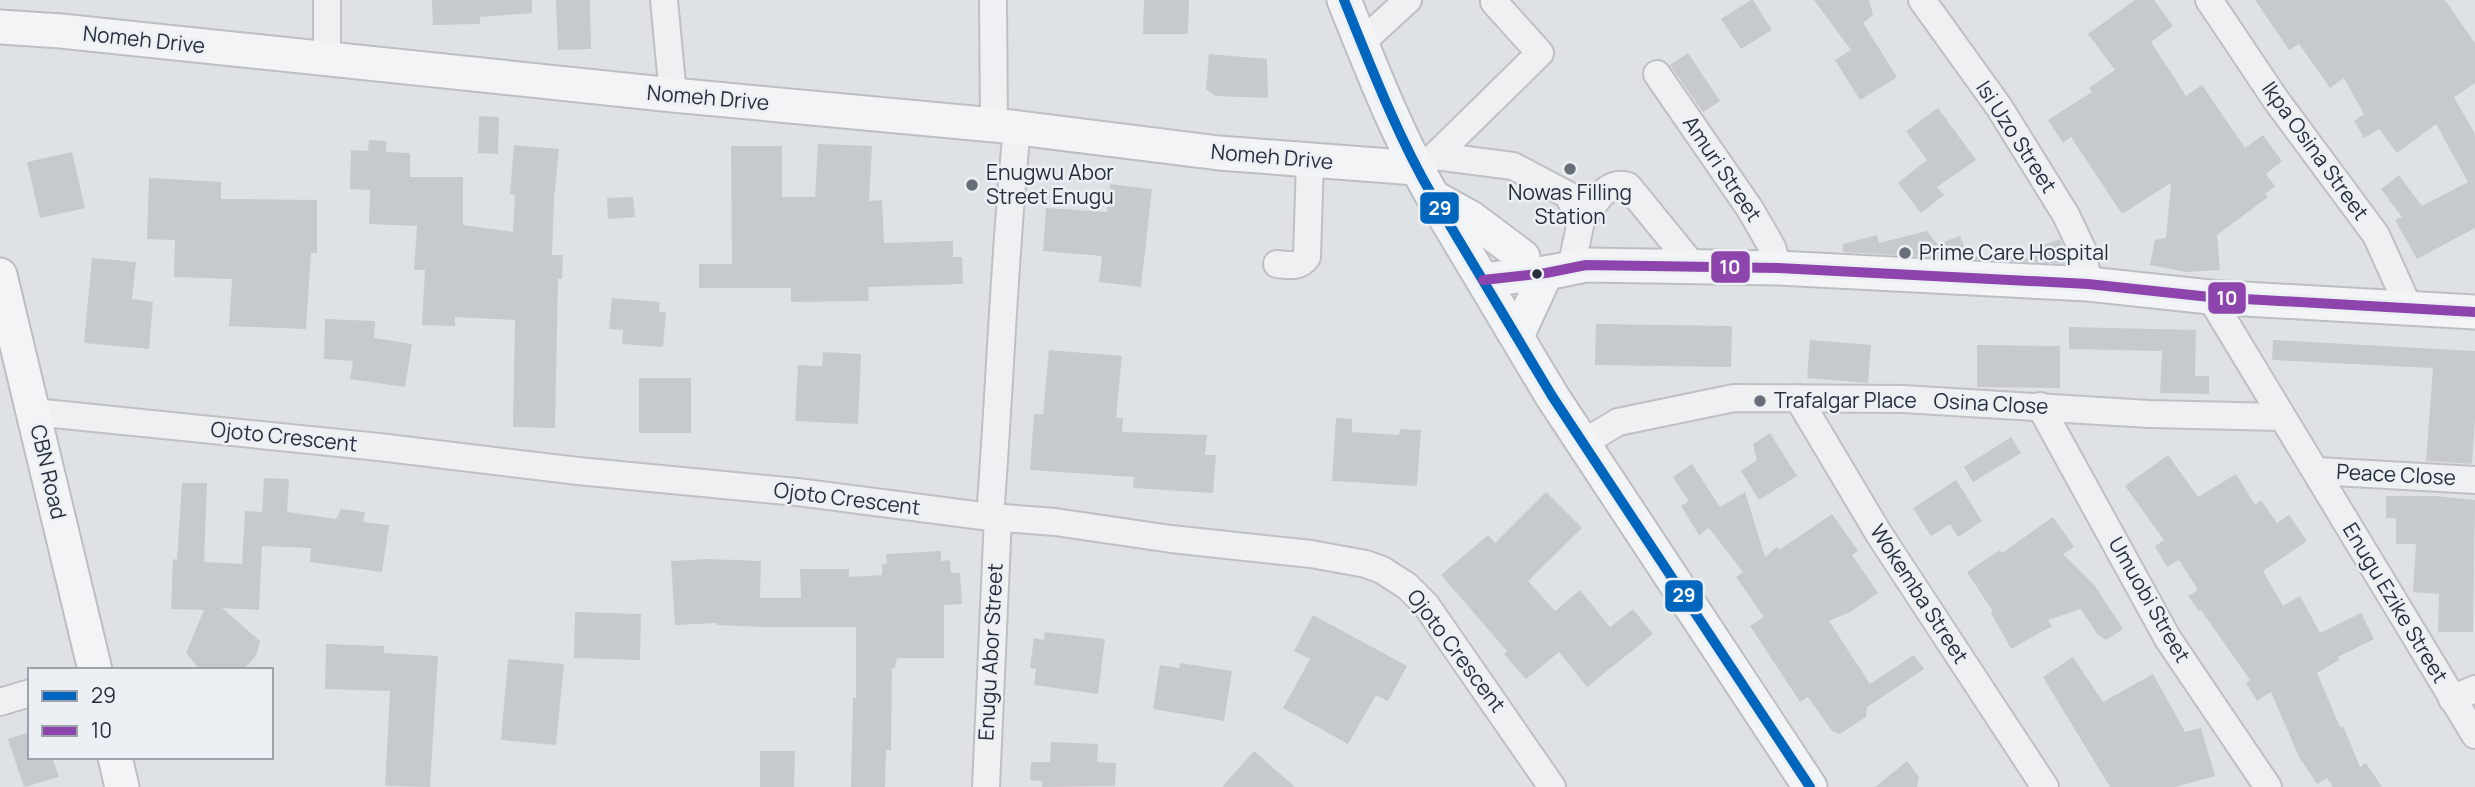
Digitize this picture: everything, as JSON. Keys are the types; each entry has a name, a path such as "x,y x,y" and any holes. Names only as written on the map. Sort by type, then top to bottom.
{"main road":[{"path":"1344,0 1361,43 1426,162 1433,197 1583,443 1810,787"},
{"name":"Nomeh Drive","path":"0,27 1006,126 1209,152 1310,160 1426,162"},
{"path":"1433,197 1557,264"},
{"path":"1476,269 1557,264 1779,268 2088,284 2210,297 2475,312"},
{"path":"1517,336 1557,264"},
{"name":"CBN Road","path":"0,275 8,346 34,412 95,668"},
{"path":"115,759 122,787"}],"street":[{"path":"327,0 327,59"},
{"path":"664,0 673,95"},
{"name":"Enugu Abor Street","path":"986,787 994,517 1007,234 1006,126 993,0"},
{"path":"1361,43 1408,0"},
{"name":"Isi Uzo Street","path":"1922,0 1999,107 2066,215 2083,251 2088,284"},
{"name":"Ikpa Osina Street","path":"2209,0 2276,100 2376,235 2409,308"},
{"path":"1426,162 1540,53 1494,2"},
{"name":"Amuri Street","path":"1657,74 1750,209 1772,247 1779,268"},
{"path":"1277,264 1297,266 1307,257 1310,160"},
{"path":"1426,162 1513,166 1568,195 1581,221"},
{"path":"1557,264 1581,221 1609,186 1619,183 1628,186 1694,267"},
{"name":"Enugu Ezike Street","path":"2210,297 2281,417 2463,694 2475,735"},
{"name":"Osina Close","path":"1583,443 1618,422 1734,398 1903,399 2150,414 2281,417"},
{"name":"Wokemba Street","path":"1798,398 1879,534 2045,787"},
{"name":"Umuobi Street","path":"2040,406 2168,639 2269,787"},
{"name":"Ojoto Crescent","path":"34,412 797,492 1311,554 1366,564 1382,570 1408,586 1426,604 1552,787"},
{"name":"Peace Close","path":"2317,471 2475,480"},
{"path":"0,702 28,694"}],"building":[{"path":"432,0 532,0 532,13 480,17 480,24 433,25"},
{"path":"556,0 590,0 591,49 558,50"},
{"path":"1144,0 1189,0 1188,34 1143,34"},
{"path":"1751,0 1772,30 1741,49 1721,19"},
{"path":"1814,0 1869,0 1873,15 1863,23 1897,77 1860,100 1835,60 1851,50"},
{"path":"2135,0 2154,0 2173,26 2151,42 2186,96 2202,85 2245,148 2263,135 2282,161 2266,174 2275,186 2265,194 2268,197 2217,235 2220,270 2186,272 2150,265 2155,240 2166,238 2171,183 2122,214 2071,137 2063,143 2048,120 2092,92 2089,88 2115,70 2088,34"},
{"path":"2255,0 2445,0 2475,43 2475,83 2454,97 2475,134 2475,228 2417,259 2395,220 2402,217 2381,189 2399,175 2422,206 2468,182 2436,124 2397,153 2379,129 2364,138 2354,121 2364,114 2344,78 2330,88 2299,44 2289,50"},
{"path":"1688,53 1720,101 1703,112 1670,65"},
{"path":"1209,54 1267,59 1268,98 1215,96 1206,89"},
{"path":"1938,108 1976,160 1937,187 1944,195 1921,213 1898,183 1927,160 1906,131"},
{"path":"479,116 499,117 498,154 478,153"},
{"path":"369,140 386,141 386,152 410,153 410,177 463,177 463,225 513,232 515,195 510,194 514,145 559,149 552,255 563,255 562,279 558,279 555,428 513,427 515,320 455,317 455,326 422,325 425,270 414,270 417,226 369,224 370,190 350,189 351,150 368,151"},
{"path":"818,144 872,146 869,201 882,200 884,243 953,241 953,257 962,257 963,284 868,287 869,301 791,302 791,288 699,288 699,264 732,264 731,146 782,146 782,197 815,197"},
{"path":"72,152 85,208 40,218 27,162"},
{"path":"149,178 221,182 221,199 317,200 317,253 311,253 306,329 229,326 232,279 174,277 175,240 147,239"},
{"path":"1110,184 1152,189 1141,287 1099,282 1102,256 1043,251 1046,208 1107,212"},
{"path":"633,197 635,217 608,219 607,198"},
{"path":"1927,231 1937,244 1960,236 1968,256 2029,258 2029,251 2060,239 2069,264 1843,252 1843,244 1877,235 1879,243"},
{"path":"92,258 136,262 132,299 153,302 149,349 84,343"},
{"path":"612,298 660,302 659,312 666,312 663,347 622,344 623,330 609,329"},
{"path":"325,319 375,321 374,338 412,344 405,387 350,379 353,361 324,359"},
{"path":"1596,324 1732,326 1731,367 1595,365"},
{"path":"2069,327 2196,330 2195,376 2209,376 2209,394 2160,393 2162,351 2069,349"},
{"path":"1810,340 1871,345 1868,383 1807,378"},
{"path":"2273,340 2475,351 2472,464 2426,461 2433,368 2272,360"},
{"path":"1977,345 2060,346 2060,388 1977,387"},
{"path":"1049,350 1122,356 1116,418 1123,418 1122,432 1207,435 1205,455 1216,455 1213,493 1133,488 1134,477 1030,470 1034,414 1043,414"},
{"path":"823,352 861,354 858,424 795,421 798,365 822,366"},
{"path":"639,378 691,378 691,433 639,433"},
{"path":"1336,418 1352,419 1352,432 1399,435 1400,429 1421,430 1417,486 1332,481"},
{"path":"1770,433 1797,476 1759,500 1741,471 1757,460 1753,444"},
{"path":"2011,437 2021,453 1973,482 1964,467"},
{"path":"2168,455 2198,497 2236,474 2255,505 2261,500 2277,523 2289,515 2307,541 2263,571 2283,606 2300,596 2320,633 2361,613 2374,639 2338,657 2339,660 2317,673 2360,767 2366,763 2382,787 2333,787 2327,778 2317,784 2299,757 2271,692 2257,701 2246,683 2250,680 2201,610 2199,611 2188,596 2198,590 2179,560 2167,567 2155,546 2164,540 2125,486"},
{"path":"1692,464 1720,507 1745,492 1765,557 1832,514 1858,551 1852,555 1878,593 1852,611 1829,621 1870,684 1914,655 1924,669 1867,707 1866,717 1840,734 1832,731 1808,697 1800,702 1750,626 1764,617 1736,577 1743,572 1709,528 1699,535 1681,506 1689,501 1673,477"},
{"path":"264,478 289,479 287,512 336,519 341,509 365,512 363,522 389,525 382,572 310,562 311,548 262,546 259,610 222,608 260,641 256,656 245,668 198,668 186,653 204,610 171,609 173,559 177,560 182,483 207,483 204,562 242,564 245,511 262,512"},
{"path":"1956,480 1982,521 1958,537 1950,524 1931,536 1913,508"},
{"path":"1546,492 1582,528 1528,581 1555,611 1580,590 1610,627 1633,609 1653,634 1587,687 1559,652 1526,679 1504,654 1507,651 1441,575 1488,535 1495,543"},
{"path":"2386,496 2436,496 2475,500 2473,632 2438,632 2439,594 2413,592 2416,544 2396,544 2396,518 2386,518"},
{"path":"2053,517 2074,547 2063,554 2095,586 2123,629 2106,640 2097,634 2081,609 2048,620 2052,626 2011,649 1991,613 1993,612 1967,572 2000,550 2002,553"},
{"path":"941,551 941,561 950,560 951,573 960,573 962,604 944,605 944,658 897,658 895,668 892,668 891,750 886,750 885,787 851,787 853,698 856,698 856,627 767,627 717,623 675,625 671,561 761,561 760,598 801,598 800,569 849,569 849,577 882,575 882,564 887,564 886,554"},
{"path":"575,612 641,614 640,660 574,658"},
{"path":"1313,615 1407,666 1388,701 1376,695 1348,744 1283,708 1310,659 1294,651"},
{"path":"1045,632 1105,639 1098,694 1034,685 1036,669 1030,668 1034,638 1044,640"},
{"path":"326,644 384,646 384,653 438,656 430,787 385,786 390,691 325,689"},
{"path":"2073,657 2103,702 2153,674 2185,732 2201,728 2215,776 2175,787 2110,787 2043,677"},
{"path":"508,659 564,664 556,745 501,740"},
{"path":"1180,663 1232,671 1224,721 1153,709 1160,665 1179,668"},
{"path":"28,733 28,759 53,759 59,777 24,787 8,739"},
{"path":"1051,742 1098,744 1097,762 1116,763 1115,786 1042,787 1042,781 1030,780 1031,762 1050,762"},
{"path":"760,751 795,751 794,787 760,787"},
{"path":"1254,751 1295,787 1222,787"},
{"path":"1907,761 1919,777 1917,787 1875,787"}],"transit line":[{"name":"29","path":"1344,0 1396,125 1433,197 1552,396 1810,787"},
{"name":"10","path":"1483,280 1546,273 1586,265 1778,268 2088,284 2210,297 2475,312"}],"place":[{"name":"Nowas Filling Station","path":"1570,169"},
{"name":"Enugwu Abor Street Enugu","path":"972,185"},
{"name":"Prime Care Hospital","path":"1905,253"},
{"name":"Trafalgar Place","path":"1760,401"}]}
